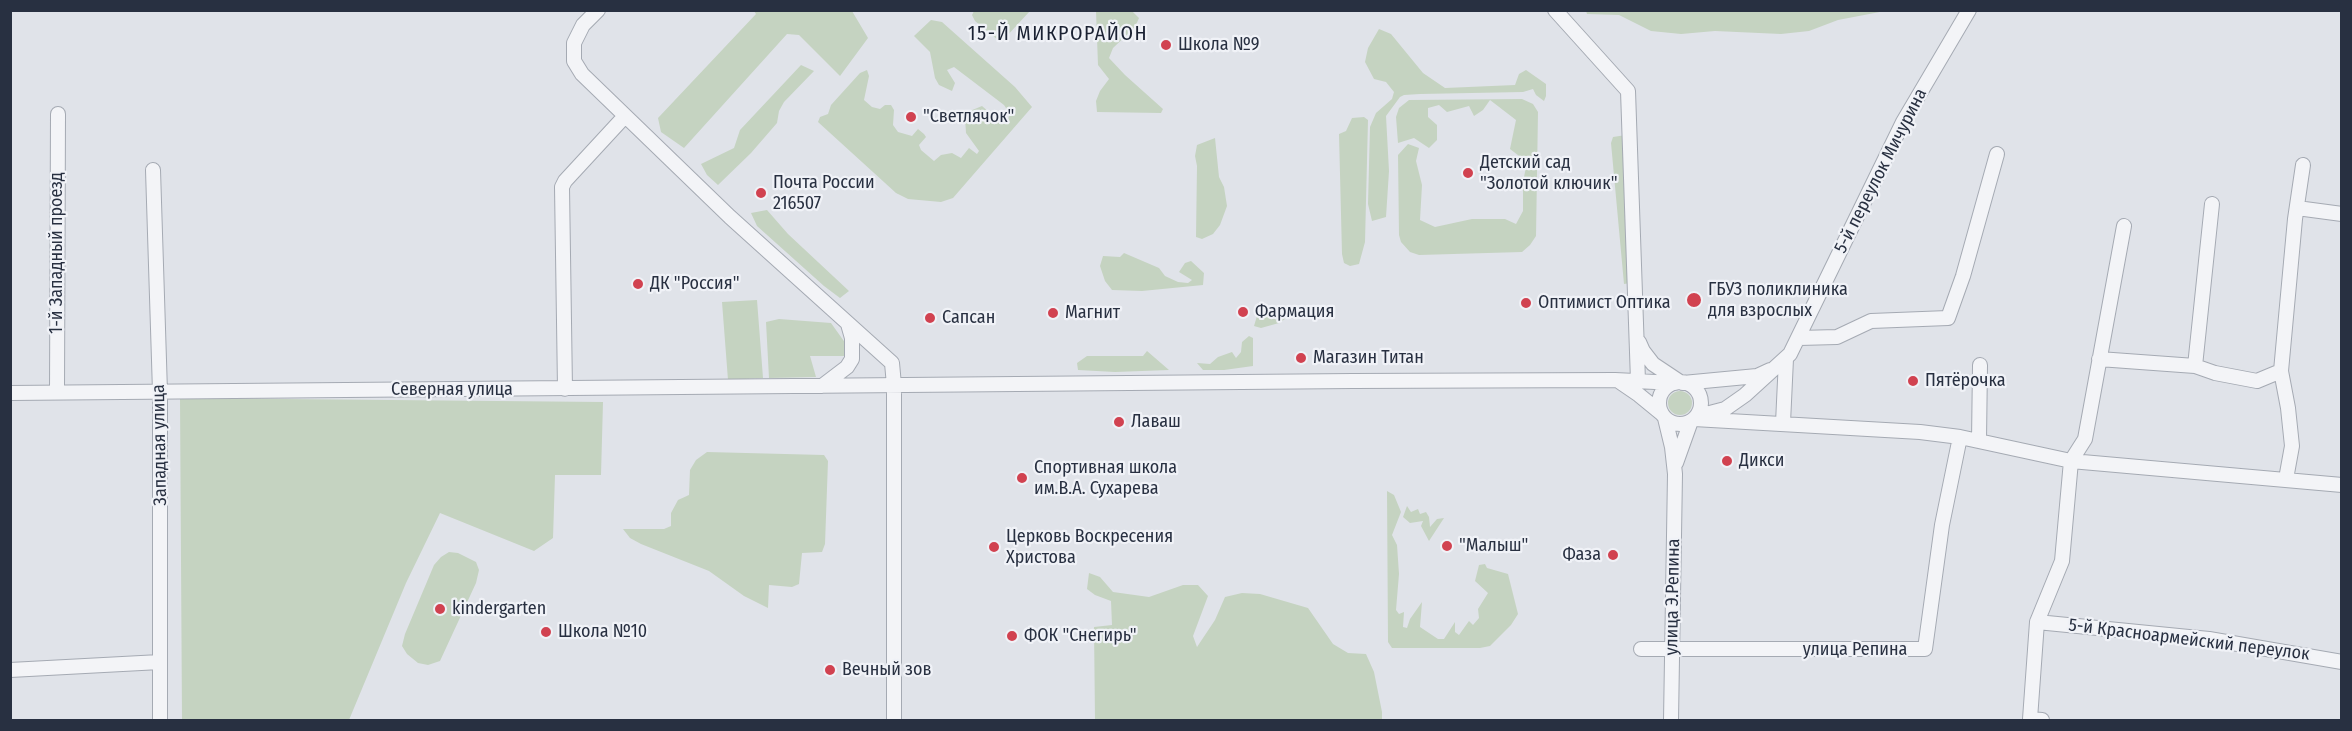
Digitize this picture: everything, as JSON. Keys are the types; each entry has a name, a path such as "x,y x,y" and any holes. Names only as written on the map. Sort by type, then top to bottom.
{"street":[{"path":"598,10 583,26 574,43 574,60 582,74 730,217 892,363 894,386 894,720"},
{"path":"1555,10 1628,91 1638,381"},
{"name":"5-й переулок Мичурина","path":"1694,419 1725,409 1783,362 1798,338 1903,122 1969,10"},
{"name":"1-й Западный проезд","path":"57,392 58,114"},
{"path":"565,389 562,187 625,116"},
{"path":"1798,338 1837,337 1871,321 1948,318 1963,276 1997,154"},
{"path":"2286,479 2292,446 2281,371 2296,208 2303,165"},
{"name":"Западная улица","path":"153,170 160,392 160,720"},
{"path":"2195,366 2212,204"},
{"path":"2296,208 2342,214"},
{"path":"2042,720 2030,719 2037,622 2062,561 2071,461 2085,439 2124,226"},
{"path":"822,386 847,367 852,359 852,338 848,324"},
{"path":"1638,334 1647,357 1660,370 1679,383 1692,386 1700,398 1701,408 1694,419"},
{"path":"2099,359 2195,366 2215,373 2258,381 2281,371"},
{"path":"1663,416 1659,403 1662,393 1679,383 1757,376 1783,362 1783,423"},
{"path":"1979,440 1980,365"},
{"path":"1615,380 1631,388 1663,416 1680,424 1694,419 1888,429 1979,440 2071,461 2342,484"},
{"name":"Северная улица","path":"10,393 1615,380 1679,383"},
{"name":"улица Э.Репина","path":"1663,416 1672,447 1675,474 1671,720"},
{"name":"улица Э.Репина","path":"1675,474 1678,454 1694,419"},
{"name":"улица Репина","path":"1641,649 1925,649 1942,525 1960,437"},
{"name":"5-й Красноармейский переулок","path":"2037,622 2209,639 2342,662"},
{"path":"10,670 160,662"}],"green space":[{"path":"974,10 1030,11 1005,38 998,40 975,21 972,15"},
{"path":"1586,10 1885,11 1838,20 1809,31 1781,34 1715,31 1681,34 1651,31 1619,15 1587,14"},
{"path":"754,11 852,11 868,38 840,76 799,35 787,34 684,148 661,132 658,118 756,14"},
{"path":"1096,11 1132,11 1139,18 1135,27 1113,48 1109,58 1163,109 1161,113 1097,112 1096,101 1109,79 1098,65"},
{"path":"931,20 942,22 1015,87 1032,107 953,198 941,202 908,199 896,193 818,122 820,117 828,114 831,105 860,73 867,70 869,76 864,100 872,107 880,109 885,105 891,105 894,110 893,125 898,132 912,136 918,129 926,137 919,145 921,150 934,161 941,155 952,153 961,158 969,148 977,154 979,151 966,133 965,118 970,111 982,106 1007,122 1010,114 1004,105 954,67 947,70 955,83 952,91 939,85 935,78 930,52 914,36"},
{"path":"1379,29 1391,34 1423,73 1445,88 1515,85 1519,74 1526,70 1546,84 1546,96 1544,101 1536,95 1533,89 1523,92 1420,94 1400,97 1386,116 1389,171 1386,217 1372,221 1368,204 1370,127 1376,113 1392,99 1394,92 1386,82 1374,79 1365,62 1368,48"},
{"path":"801,65 814,71 784,102 779,111 777,123 751,153 718,185 707,175 701,164 734,148 740,130"},
{"path":"1522,99 1533,104 1538,112 1536,236 1530,245 1522,252 1419,255 1410,252 1401,242 1399,235 1398,155 1408,144 1419,148 1416,161 1422,185 1420,220 1435,227 1472,219 1505,219 1516,224 1523,211 1523,182 1527,162 1510,149 1516,120 1490,100 1483,110 1474,116 1469,106 1447,112 1439,105 1428,108 1428,117 1437,125 1437,140 1429,148 1414,138 1398,143 1396,117 1399,108 1409,100"},
{"path":"1364,117 1368,120 1365,242 1359,264 1350,266 1344,263 1342,254 1339,134 1346,131 1352,118"},
{"path":"1626,135 1631,283 1624,284 1611,143 1613,137"},
{"path":"1215,138 1219,177 1224,187 1227,206 1220,225 1213,234 1202,239 1196,237 1197,166 1195,156 1197,145"},
{"path":"767,210 788,234 849,291 840,298 757,226 751,213"},
{"path":"1124,253 1159,268 1165,276 1178,282 1188,283 1192,280 1179,272 1185,263 1191,261 1204,273 1203,285 1142,291 1112,290 1105,281 1100,266 1103,256 1120,257"},
{"path":"757,300 763,378 728,380 722,302"},
{"path":"1282,306 1287,309 1285,319 1261,328 1254,326 1257,316 1265,314 1261,309"},
{"path":"779,319 831,323 846,344 846,356 810,356 816,377 769,378 766,322"},
{"path":"1249,336 1253,338 1253,366 1203,370 1197,363 1210,364 1218,357 1232,352 1236,358 1241,352 1242,342"},
{"path":"1147,351 1169,370 1115,372 1078,370 1077,363 1087,356 1143,356"},
{"path":"1680,391 1689,394 1692,403 1689,412 1680,415 1671,412 1668,403 1671,394"},
{"path":"180,398 603,402 601,475 555,475 553,538 534,551 440,513 406,583 349,720 182,720"},
{"path":"707,452 824,455 828,461 825,544 822,552 802,553 799,584 792,587 769,585 768,608 744,596 709,571 641,544 630,538 623,529 664,529 671,526 671,513 678,500 689,495 690,470 696,460"},
{"path":"1387,491 1394,495 1401,512 1392,535 1397,545 1399,574 1396,610 1399,614 1404,612 1403,627 1407,628 1410,619 1422,602 1420,627 1438,639 1444,639 1455,622 1455,632 1459,635 1469,621 1473,625 1479,618 1478,609 1488,593 1475,581 1479,565 1485,564 1487,568 1508,574 1518,614 1511,625 1490,646 1392,648 1388,642"},
{"path":"1407,506 1411,512 1418,509 1420,514 1426,512 1430,527 1437,519 1444,518 1429,541 1421,526 1423,521 1410,523 1403,517"},
{"name":"kindergarten","path":"449,552 458,553 476,562 479,570 476,583 440,661 428,665 418,663 407,654 402,646 405,634 434,565"},
{"path":"1089,573 1100,577 1113,592 1149,597 1183,585 1198,585 1208,596 1193,636 1197,647 1215,620 1225,597 1242,593 1260,594 1308,608 1333,644 1348,653 1366,654 1374,672 1382,720 1095,720 1094,627 1112,625 1111,601 1087,589"}],"place":[{"name":"Школа №9","path":"1166,45"},
{"name":"\"Светлячок\"","path":"911,117"},
{"name":"Детский сад \"Золотой ключик\"","path":"1468,173"},
{"name":"Почта России 216507","path":"761,193"},
{"name":"ДК \"Россия\"","path":"638,284"},
{"name":"ГБУЗ поликлиника для взрослых","path":"1694,300"},
{"name":"Оптимист Оптика","path":"1526,303"},
{"name":"Фармация","path":"1243,312"},
{"name":"Магнит","path":"1053,313"},
{"name":"Сапсан","path":"930,318"},
{"name":"Магазин Титан","path":"1301,358"},
{"name":"Пятёрочка","path":"1913,381"},
{"name":"Лаваш","path":"1119,422"},
{"name":"Дикси","path":"1727,461"},
{"name":"Спортивная школа им.В.А. Сухарева","path":"1022,478"},
{"name":"\"Малыш\"","path":"1447,546"},
{"name":"Церковь Воскресения Христова","path":"994,547"},
{"name":"Фаза","path":"1613,555"},
{"name":"kindergarten","path":"440,609"},
{"name":"Школа №10","path":"546,632"},
{"name":"ФОК \"Снегирь\"","path":"1012,636"},
{"name":"Вечный зов","path":"830,670"}],"district":[{"name":"15-Й МИКРОРАЙОН","path":"1058,34"}]}
